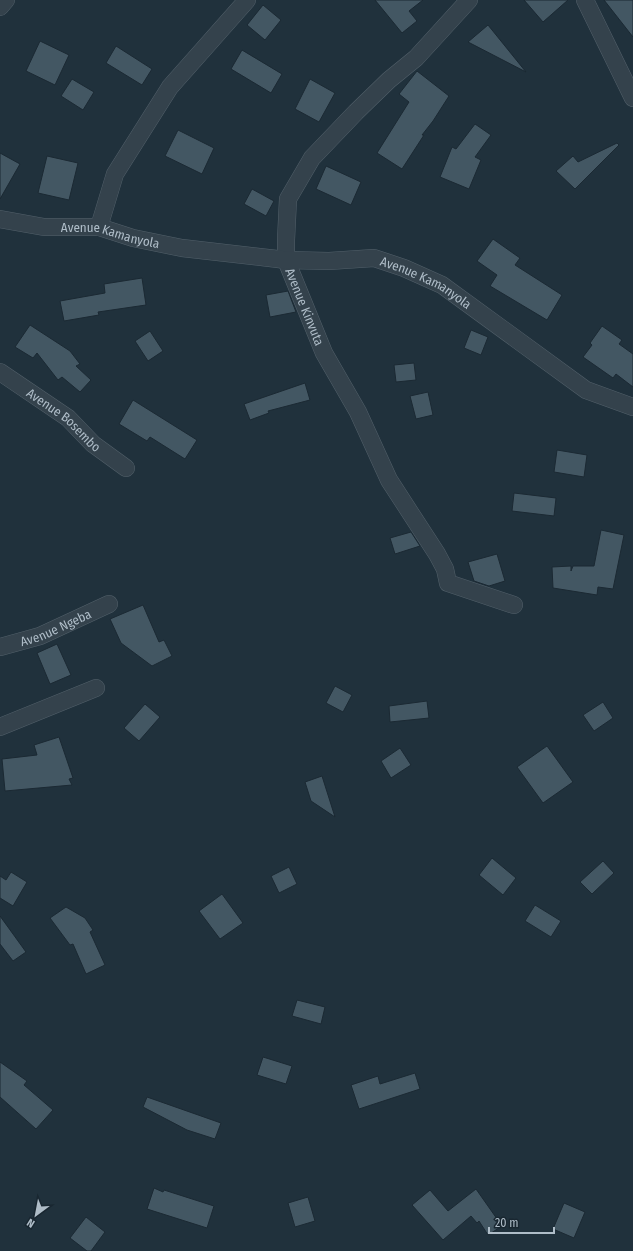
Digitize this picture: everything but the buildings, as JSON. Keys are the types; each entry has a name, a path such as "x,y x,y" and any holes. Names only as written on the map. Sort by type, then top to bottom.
{"street":[{"path":"0,7 6,0"},
{"path":"99,227 115,174 170,87 247,0"},
{"name":"Avenue Kinvuta","path":"469,0 416,58 389,80 312,158 288,199 286,260 324,353 358,412 389,480 437,554 445,569 448,583 514,605"},
{"path":"585,0 633,98"},
{"name":"Avenue Kamanyola","path":"0,219 44,227 99,227 133,238 182,248 286,260 329,261 374,258 404,268 442,285 586,390 633,407"},
{"name":"Avenue Bosembo","path":"0,372 68,418 93,444 126,468"},
{"name":"Avenue Ngeba","path":"0,647 40,636 109,604"},
{"path":"0,727 96,688"}]}
